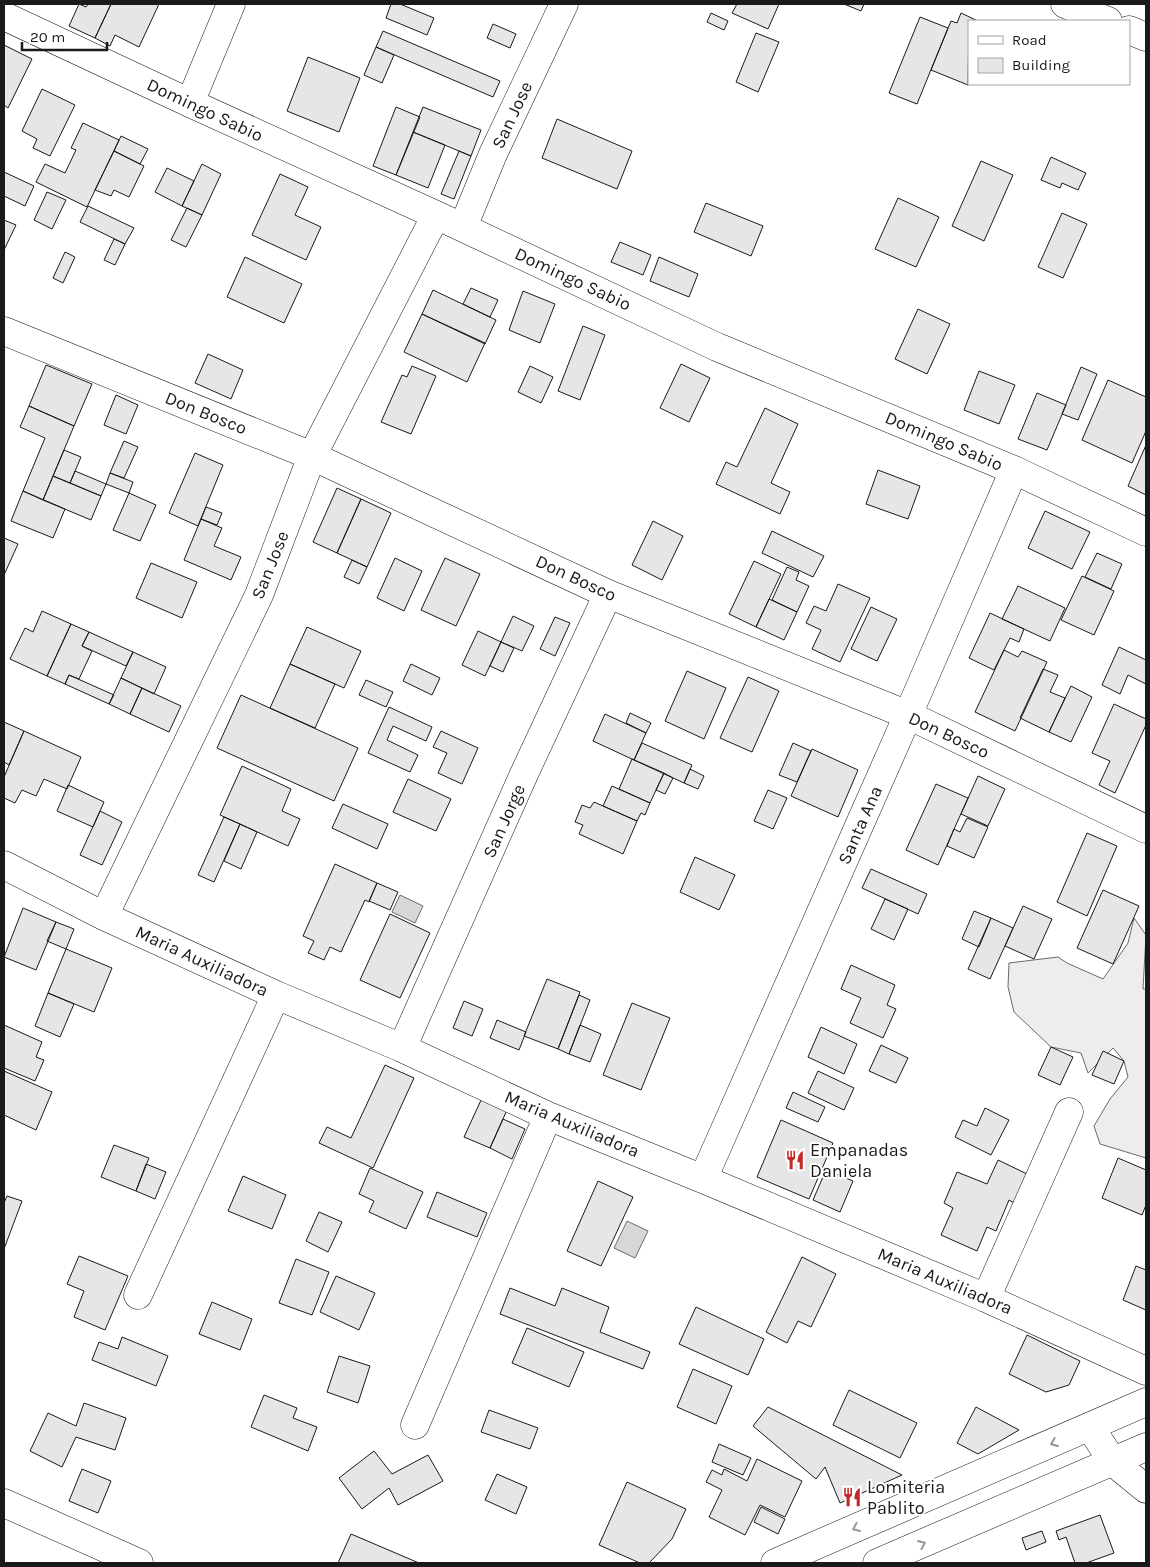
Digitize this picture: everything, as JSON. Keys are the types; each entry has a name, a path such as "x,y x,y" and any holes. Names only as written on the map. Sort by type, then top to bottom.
{"main road":[{"path":"190,103 231,4"},
{"name":"San Jose","path":"463,227 493,154 564,4"},
{"path":"1065,4 1105,20"},
{"name":"Domingo Sabio","path":"4,16 190,103 436,214 717,347 1014,470 1146,532"},
{"path":"1130,30 1146,37"},
{"name":"San Jose","path":"104,916 259,595 312,456 436,214"},
{"name":"Don Bosco","path":"5,336 312,456 608,594 908,715 1146,829"},
{"name":"Santa Ana","path":"703,1179 1014,470"},
{"name":"San Jorge","path":"402,1048 524,774 608,594"},
{"name":"Maria Auxiliadora","path":"6,872 276,996 402,1048 548,1116 986,1298 1146,1371"},
{"path":"138,1295 276,996"},
{"path":"986,1298 1069,1112"},
{"path":"415,1424 548,1116"},
{"path":"775,1563 1146,1402"},
{"path":"1090,1427 1113,1462 1146,1489"},
{"path":"877,1563 1146,1447"},
{"path":"4,1503 139,1563"}],"shaded area":[{"path":"400,895 423,906 415,923 392,912"},
{"path":"1134,918 1146,935 1143,989 1146,989 1146,1158 1100,1144 1094,1126 1110,1099 1128,1077 1124,1061 1113,1048 1088,1073 1081,1053 1051,1047 1014,1012 1008,987 1009,963 1058,957 1103,979 1128,943"},
{"path":"627,1221 648,1231 635,1258 614,1248"}],"building":[{"path":"79,4 86,7 88,4 111,4 95,38 69,26"},
{"path":"111,4 159,4 139,47 115,35 110,46 95,38"},
{"path":"391,4 400,4 434,18 427,35 386,18"},
{"path":"737,4 779,4 768,29 732,13"},
{"path":"844,4 864,4 861,11"},
{"path":"711,13 728,21 724,30 707,22"},
{"path":"961,13 976,20 968,20 968,85 931,70 951,21 957,23"},
{"path":"920,17 948,28 917,104 889,93"},
{"path":"493,24 516,34 510,48 487,38"},
{"path":"383,31 500,81 493,97 376,47"},
{"path":"756,33 779,42 758,92 736,82"},
{"path":"4,45 32,59 8,108 4,105"},
{"path":"376,47 394,55 382,83 364,75"},
{"path":"308,57 360,78 339,132 287,111"},
{"path":"42,89 75,105 50,156 33,148 37,139 22,131"},
{"path":"396,107 420,117 396,175 373,166"},
{"path":"423,107 481,130 471,156 413,132"},
{"path":"557,119 632,151 617,189 542,158"},
{"path":"83,123 119,140 87,207 36,182 45,164 65,173 76,150 71,148"},
{"path":"413,132 445,145 428,188 396,175"},
{"path":"121,136 148,149 140,164 114,151"},
{"path":"114,151 144,166 129,197 114,190 111,196 95,190"},
{"path":"459,151 471,156 454,199 441,194"},
{"path":"1051,157 1086,173 1078,190 1062,183 1060,188 1041,180"},
{"path":"981,161 1013,175 984,241 952,226"},
{"path":"202,164 221,174 202,215 182,206"},
{"path":"167,168 194,181 182,206 155,192"},
{"path":"4,172 34,186 25,206 4,196"},
{"path":"280,174 308,187 295,215 321,227 306,260 252,235"},
{"path":"47,192 66,200 52,229 34,220"},
{"path":"898,198 939,217 916,267 875,249"},
{"path":"706,203 763,226 751,256 694,232"},
{"path":"88,206 134,228 125,244 80,222"},
{"path":"187,208 202,215 186,247 171,240"},
{"path":"1062,213 1087,224 1063,278 1038,267"},
{"path":"4,220 16,225 4,250"},
{"path":"114,239 125,244 115,265 104,260"},
{"path":"620,242 651,255 643,275 611,262"},
{"path":"65,252 75,257 63,283 53,278"},
{"path":"245,257 302,284 284,323 227,297"},
{"path":"659,257 698,274 689,297 650,281"},
{"path":"471,288 498,300 490,317 463,304"},
{"path":"433,290 496,320 485,344 422,314"},
{"path":"523,291 555,304 540,343 509,330"},
{"path":"918,309 950,324 927,374 895,359"},
{"path":"422,314 485,343 467,382 404,352"},
{"path":"583,326 605,335 580,400 558,391"},
{"path":"208,354 243,370 231,399 195,383"},
{"path":"681,364 710,378 689,422 660,408"},
{"path":"46,365 92,384 74,426 29,406"},
{"path":"412,366 436,376 411,434 381,422 402,375 407,377"},
{"path":"530,366 553,377 541,403 518,392"},
{"path":"1081,367 1097,374 1078,420 1062,414"},
{"path":"979,371 1015,385 999,424 964,410"},
{"path":"1108,380 1146,397 1146,431 1132,463 1082,440"},
{"path":"1037,393 1066,405 1047,450 1018,439"},
{"path":"116,395 138,405 126,434 104,425"},
{"path":"29,406 74,426 43,500 23,491 45,438 20,427"},
{"path":"765,408 798,424 771,483 790,492 780,514 716,484 726,462 737,467"},
{"path":"124,441 138,447 124,478 110,473"},
{"path":"1146,445 1146,495 1128,486"},
{"path":"64,450 81,457 70,483 53,476"},
{"path":"195,453 223,465 198,526 169,513"},
{"path":"878,470 920,486 908,519 866,504"},
{"path":"75,471 106,484 101,496 70,483"},
{"path":"110,473 133,482 129,493 106,484"},
{"path":"53,476 101,496 91,520 43,500"},
{"path":"337,488 361,499 337,553 313,542"},
{"path":"23,491 65,509 53,538 11,521"},
{"path":"129,493 156,505 140,541 113,530"},
{"path":"361,499 391,513 367,567 337,553"},
{"path":"206,507 222,513 217,525 201,519"},
{"path":"1045,511 1090,532 1072,569 1028,548"},
{"path":"201,519 222,528 214,546 241,557 231,580 184,560"},
{"path":"653,521 683,536 662,580 632,565"},
{"path":"772,531 824,556 813,577 762,553"},
{"path":"4,538 18,544 4,575"},
{"path":"1097,553 1122,564 1111,589 1085,577"},
{"path":"395,558 422,571 404,611 377,598"},
{"path":"445,558 480,574 456,626 421,610"},
{"path":"352,560 367,567 359,584 344,577"},
{"path":"754,561 781,574 756,627 729,614"},
{"path":"151,563 197,582 182,618 136,598"},
{"path":"787,567 799,572 796,580 809,586 797,612 772,600"},
{"path":"1082,576 1114,591 1094,635 1061,620"},
{"path":"838,584 870,598 840,662 812,649 821,630 806,623 814,606 826,611"},
{"path":"1018,586 1065,608 1050,641 1002,619"},
{"path":"769,599 797,612 784,640 756,627"},
{"path":"871,607 897,619 877,661 851,649"},
{"path":"42,611 71,624 47,676 10,659 25,628 33,632"},
{"path":"990,613 1024,629 1019,642 1010,638 994,670 969,658"},
{"path":"513,616 534,626 522,651 501,642"},
{"path":"555,617 570,623 555,656 540,649"},
{"path":"71,624 89,632 82,646 92,651 79,679 69,675 65,684 47,676"},
{"path":"307,627 361,651 344,688 290,664"},
{"path":"478,631 501,642 485,676 462,665"},
{"path":"89,632 133,652 126,666 82,646"},
{"path":"501,642 514,648 503,672 490,666"},
{"path":"1119,647 1146,660 1146,684 1128,675 1120,694 1102,685"},
{"path":"1004,650 1018,657 1022,651 1047,662 1015,731 975,712"},
{"path":"133,652 166,667 154,694 121,678"},
{"path":"290,664 335,684 315,728 270,708"},
{"path":"411,664 440,678 432,695 403,681"},
{"path":"1043,669 1058,675 1050,692 1065,698 1049,732 1020,718"},
{"path":"687,671 726,688 704,739 665,721"},
{"path":"69,675 114,695 109,704 65,684"},
{"path":"748,677 779,691 752,752 720,738"},
{"path":"121,678 142,688 130,714 109,704"},
{"path":"366,680 393,692 386,707 359,695"},
{"path":"1071,686 1092,697 1071,742 1049,732"},
{"path":"142,688 181,706 169,732 130,714"},
{"path":"241,695 358,748 334,801 217,748"},
{"path":"1114,704 1146,719 1146,725 1115,793 1099,785 1110,761 1092,753"},
{"path":"389,707 432,727 426,741 393,726 387,740 418,755 410,772 368,753"},
{"path":"630,713 651,723 646,733 626,723"},
{"path":"605,714 646,733 634,760 593,741"},
{"path":"4,722 24,731 9,765 4,762"},
{"path":"24,731 81,757 67,789 44,779 36,796 22,790 15,803 4,798 4,777"},
{"path":"441,731 478,748 462,784 438,773 447,753 433,747"},
{"path":"642,743 692,765 684,783 634,760"},
{"path":"793,743 811,751 797,782 779,775"},
{"path":"812,749 858,770 838,817 791,796"},
{"path":"632,759 664,773 650,803 619,789"},
{"path":"242,766 291,789 282,811 300,819 288,846 220,815"},
{"path":"690,769 704,776 698,789 684,783"},
{"path":"664,773 673,778 665,794 656,790"},
{"path":"978,776 1005,789 988,826 961,814"},
{"path":"408,779 451,799 436,831 393,812"},
{"path":"936,784 968,798 938,865 906,850"},
{"path":"68,785 104,802 93,827 57,811"},
{"path":"612,786 650,803 645,815 641,813 637,821 603,806"},
{"path":"768,790 787,798 773,829 754,821"},
{"path":"594,802 637,821 623,854 579,834 583,825 575,822 582,805 590,808"},
{"path":"343,804 388,824 377,849 332,828"},
{"path":"100,811 122,822 102,865 80,855"},
{"path":"224,817 240,824 214,882 198,875"},
{"path":"967,818 988,827 974,858 947,846 954,829 960,832"},
{"path":"240,824 257,832 241,869 224,861"},
{"path":"1087,833 1117,846 1087,916 1057,902"},
{"path":"695,857 735,875 719,910 680,892"},
{"path":"335,864 377,883 369,902 365,900 341,952 330,947 324,960 308,953 314,941 303,936"},
{"path":"871,869 927,894 918,914 862,888"},
{"path":"377,883 398,892 390,910 369,901"},
{"path":"1103,890 1139,906 1113,964 1077,948"},
{"path":"885,899 908,909 894,940 871,929"},
{"path":"1023,906 1052,919 1034,959 1005,946"},
{"path":"23,908 56,922 36,970 4,957"},
{"path":"974,911 991,918 979,947 962,939"},
{"path":"390,914 430,933 400,998 360,980"},
{"path":"991,918 1013,928 990,979 968,969"},
{"path":"56,922 74,929 66,949 47,941"},
{"path":"66,949 112,968 94,1012 48,993"},
{"path":"851,965 895,985 887,1005 896,1009 883,1038 850,1023 861,998 841,989"},
{"path":"547,979 580,992 558,1049 524,1036"},
{"path":"48,993 74,1004 60,1037 35,1026"},
{"path":"579,995 590,1000 569,1054 558,1049"},
{"path":"464,1001 483,1009 472,1036 453,1028"},
{"path":"632,1003 670,1018 641,1090 603,1075"},
{"path":"497,1020 526,1032 519,1050 490,1038"},
{"path":"4,1025 42,1042 36,1057 44,1060 35,1081 4,1068"},
{"path":"580,1025 601,1034 590,1062 569,1054"},
{"path":"821,1027 857,1044 844,1074 808,1057"},
{"path":"881,1045 908,1058 896,1083 869,1071"},
{"path":"1051,1047 1073,1057 1060,1085 1038,1075"},
{"path":"1103,1051 1124,1061 1114,1084 1092,1075"},
{"path":"385,1065 414,1078 373,1168 319,1143 327,1127 351,1138"},
{"path":"4,1071 52,1092 36,1130 4,1115"},
{"path":"818,1071 854,1088 844,1110 808,1093"},
{"path":"793,1092 825,1107 818,1122 786,1108"},
{"path":"482,1098 507,1110 490,1148 464,1137"},
{"path":"985,1108 1009,1120 991,1155 955,1137 963,1120 977,1126"},
{"path":"503,1119 525,1129 512,1159 490,1148"},
{"name":"Empanadas Daniela","path":"781,1120 833,1143 809,1199 757,1177"},
{"path":"114,1145 149,1158 136,1191 101,1177"},
{"path":"1118,1158 1146,1170 1146,1205 1142,1215 1102,1198"},
{"path":"998,1160 1027,1174 1014,1203 1009,1200 996,1231 987,1227 977,1251 941,1235 953,1208 944,1203 957,1172 987,1184"},
{"path":"146,1164 166,1172 155,1199 136,1191"},
{"path":"370,1168 423,1192 406,1229 369,1212 374,1201 359,1194"},
{"path":"826,1170 853,1181 840,1212 813,1200"},
{"path":"243,1176 286,1195 272,1229 228,1211"},
{"path":"598,1181 633,1197 601,1266 567,1251"},
{"path":"437,1192 487,1213 477,1237 427,1217"},
{"path":"7,1196 22,1201 4,1249 4,1203"},
{"path":"319,1212 342,1222 328,1252 306,1241"},
{"path":"79,1256 128,1276 105,1330 74,1317 84,1291 67,1284"},
{"path":"802,1257 836,1274 811,1327 798,1321 787,1343 766,1332"},
{"path":"296,1259 329,1272 312,1315 279,1303"},
{"path":"1136,1266 1146,1270 1146,1310 1123,1300"},
{"path":"336,1276 375,1293 359,1330 320,1312"},
{"path":"510,1288 555,1306 562,1288 609,1307 600,1332 650,1352 643,1369 500,1314"},
{"path":"212,1302 252,1319 240,1350 199,1334"},
{"path":"696,1307 764,1339 748,1375 679,1344"},
{"path":"527,1328 584,1352 569,1387 512,1363"},
{"path":"1027,1335 1080,1361 1069,1385 1046,1392 1009,1374"},
{"path":"122,1337 168,1356 156,1386 92,1360 99,1342 118,1349"},
{"path":"339,1356 370,1366 358,1403 327,1392"},
{"path":"693,1369 732,1386 716,1424 677,1407"},
{"path":"849,1390 917,1423 900,1458 833,1425"},
{"path":"264,1395 297,1408 293,1418 317,1427 308,1451 251,1427"},
{"path":"84,1403 126,1418 115,1450 76,1437 62,1467 30,1451 48,1413 76,1426"},
{"path":"768,1407 902,1475 840,1503 825,1467 816,1479 753,1426"},
{"path":"976,1407 1019,1430 978,1454 957,1443"},
{"path":"489,1410 538,1428 530,1449 481,1432"},
{"path":"719,1444 751,1458 743,1475 712,1462"},
{"path":"374,1451 392,1474 428,1455 443,1481 398,1505 389,1488 362,1509 339,1478"},
{"path":"757,1459 802,1481 785,1517 760,1505 745,1535 709,1517 722,1490 706,1482 712,1470 722,1475 724,1469 747,1481"},
{"path":"82,1469 111,1481 98,1513 69,1501"},
{"path":"497,1474 527,1487 516,1514 485,1500"},
{"path":"627,1482 686,1509 672,1539 649,1563 640,1563 599,1545"},
{"path":"761,1507 785,1519 778,1534 754,1522"},
{"path":"1100,1515 1114,1553 1086,1563 1075,1563 1066,1537 1059,1540 1056,1531"},
{"path":"1042,1531 1046,1542 1026,1550 1022,1538"},
{"path":"351,1534 419,1563 338,1563"}],"place":[{"name":"Empanadas Daniela","path":"795,1160"},
{"name":"Lomiteria Pablito","path":"852,1497"}]}
